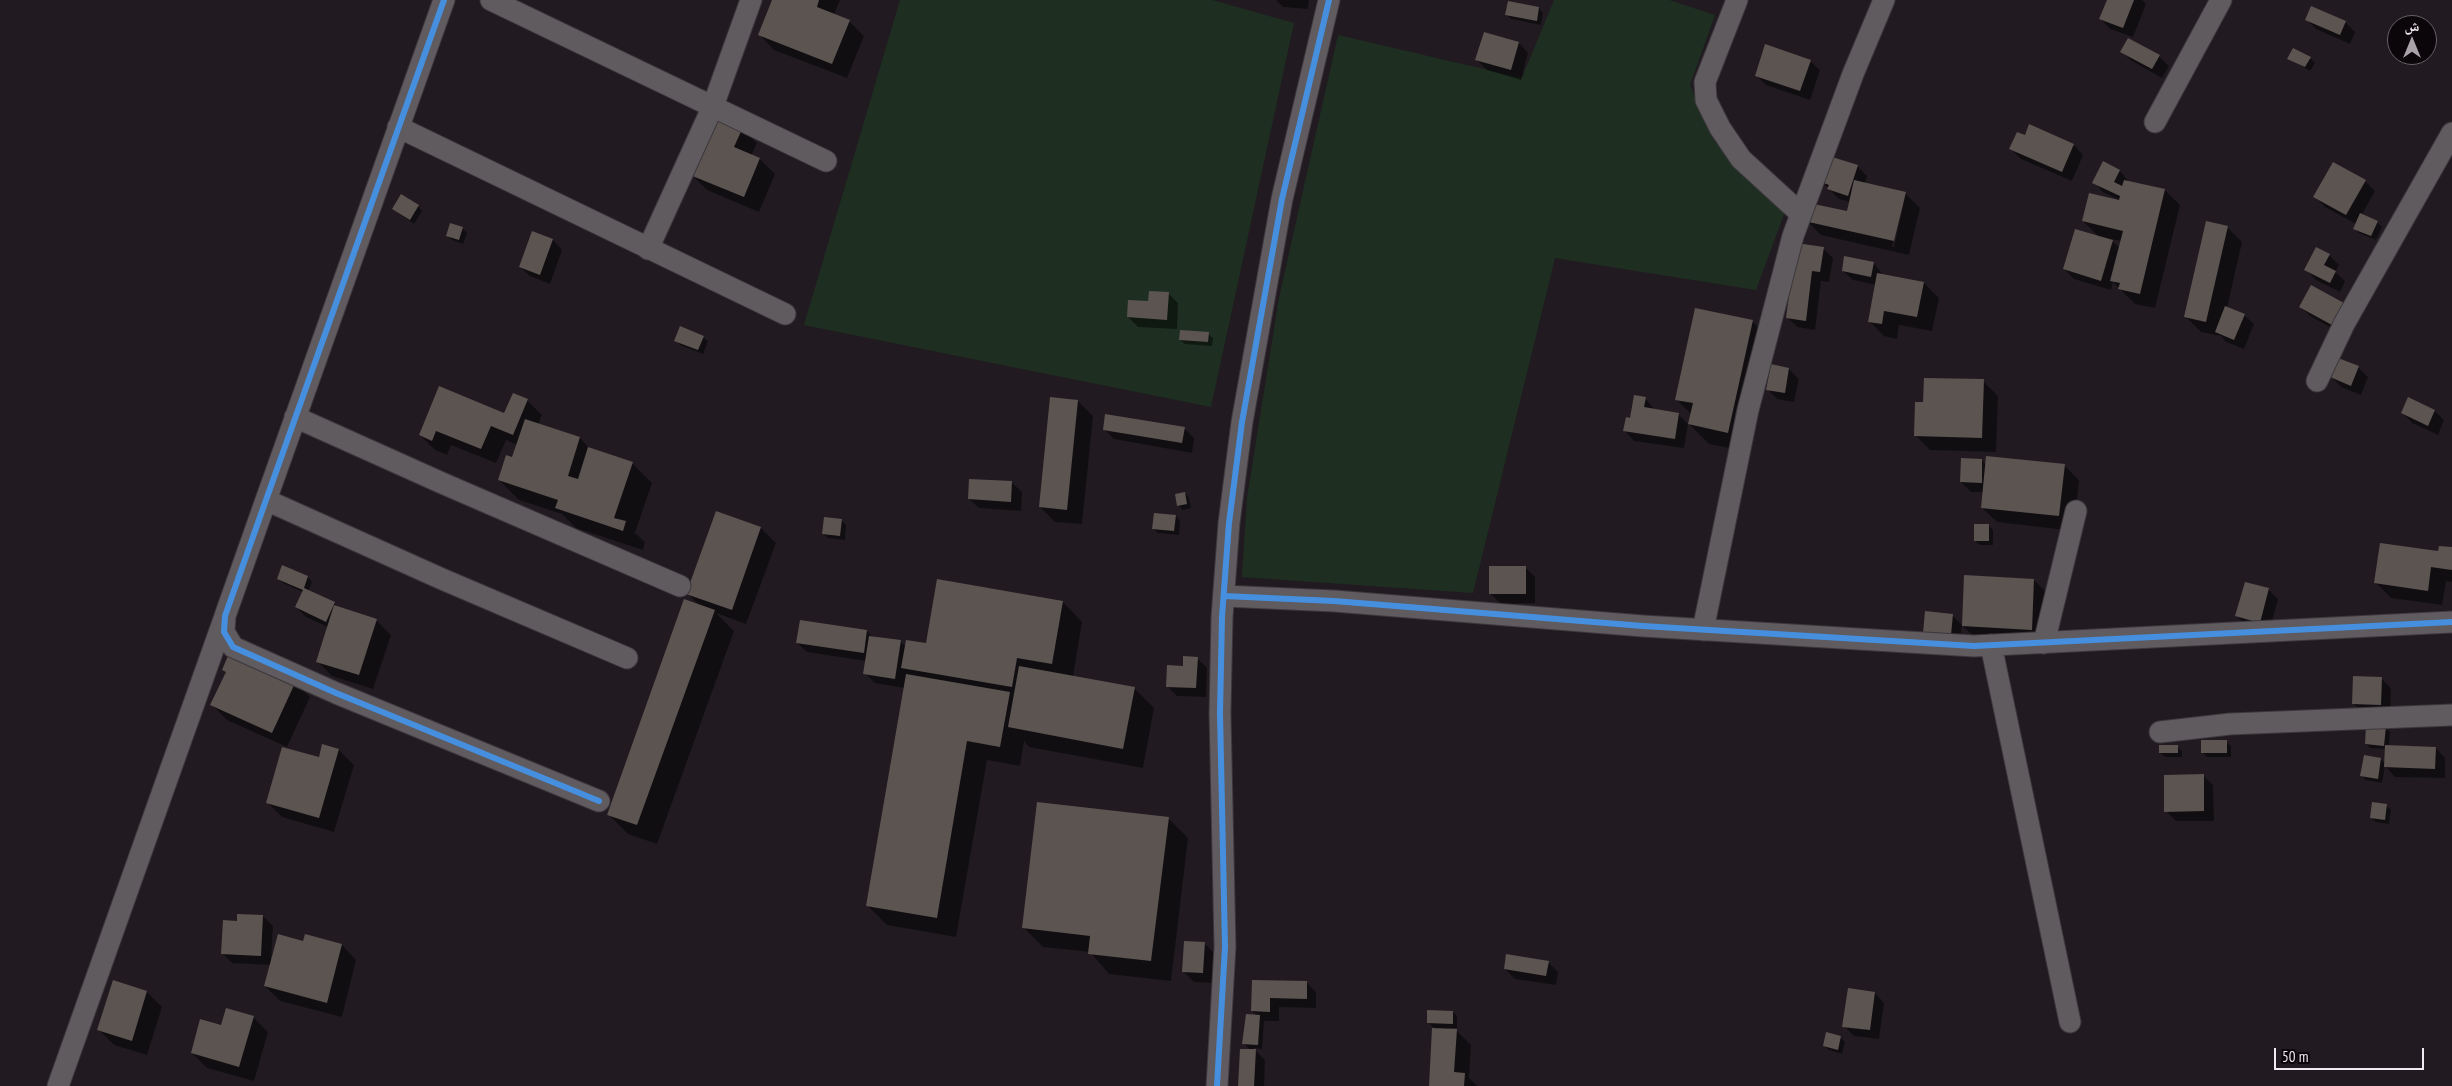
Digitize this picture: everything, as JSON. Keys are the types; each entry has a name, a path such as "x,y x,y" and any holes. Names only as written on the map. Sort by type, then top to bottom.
{"street":[{"path":"58,1086 444,0"},
{"path":"491,0 826,161"},
{"path":"648,249 713,106 751,0"},
{"path":"1217,1086 1225,947 1220,713 1224,596 1229,523 1242,422 1282,200 1330,0"},
{"path":"1737,0 1705,82 1706,100 1720,128 1741,159 1801,214"},
{"path":"1703,630 1748,410 1793,236 1884,0"},
{"path":"2156,122 2221,0"},
{"path":"398,127 784,314"},
{"path":"2318,381 2344,324 2452,133"},
{"path":"295,417 680,586"},
{"path":"266,500 442,579 627,658"},
{"path":"2044,643 2076,511"},
{"path":"1224,596 1334,601 1703,630 1991,645 2452,622"},
{"path":"225,616 224,632 233,647 336,693 599,801"},
{"path":"1991,645 2070,1022"},
{"path":"2160,732 2230,724 2452,714"}],"green space":[{"path":"900,0 1212,0 1294,23 1211,407 804,325"},
{"path":"1554,0 1669,0 1715,15 1690,85 1715,142 1784,214 1756,290 1555,258 1473,593 1242,577 1247,498 1279,298 1338,35 1522,78"}],"building":[{"path":"772,0 819,0 817,7 850,20 832,64 758,35"},
{"path":"2107,0 2134,0 2123,28 2099,19"},
{"path":"1508,1 1539,7 1537,21 1505,15"},
{"path":"2311,6 2346,21 2340,35 2305,20"},
{"path":"1484,32 1519,42 1511,70 1475,60"},
{"path":"2128,38 2160,55 2152,69 2120,52"},
{"path":"1765,44 1811,60 1800,91 1755,76"},
{"path":"2293,48 2311,57 2305,67 2287,59"},
{"path":"715,116 743,127 734,147 760,158 744,197 690,175"},
{"path":"2029,124 2074,144 2062,172 2009,149 2017,132 2025,135"},
{"path":"1829,156 1858,165 1848,196 1827,189 1829,185 1821,182"},
{"path":"2103,161 2120,170 2114,182 2122,186 2124,180 2165,189 2140,294 2118,289 2120,283 2110,281 2123,231 2082,221 2089,193 2119,200 2120,196 2092,183"},
{"path":"2333,162 2366,180 2346,215 2313,197"},
{"path":"1854,180 1906,192 1894,241 1804,221 1809,203 1847,211"},
{"path":"401,194 419,205 410,220 392,209"},
{"path":"2360,213 2378,221 2371,236 2353,229"},
{"path":"2206,221 2228,226 2206,322 2184,317"},
{"path":"450,223 463,227 459,240 446,236"},
{"path":"2075,229 2113,240 2101,281 2063,269"},
{"path":"532,231 553,239 540,275 519,267"},
{"path":"1796,243 1824,247 1820,272 1812,271 1806,321 1786,318"},
{"path":"2316,247 2330,254 2324,265 2336,271 2330,283 2304,270"},
{"path":"1844,256 1874,262 1871,277 1842,271"},
{"path":"1877,273 1924,282 1917,317 1884,311 1882,324 1868,322"},
{"path":"2311,285 2344,303 2332,325 2299,307"},
{"path":"1149,291 1169,292 1167,320 1127,317 1128,300 1148,301"},
{"path":"2225,306 2245,314 2234,340 2215,332"},
{"path":"1695,308 1753,320 1728,433 1688,424 1693,403 1675,400"},
{"path":"680,326 704,336 698,350 674,341"},
{"path":"1180,330 1209,332 1208,342 1179,340"},
{"path":"2338,358 2359,366 2351,386 2330,377"},
{"path":"1771,364 1789,368 1785,393 1766,390"},
{"path":"1924,378 1984,379 1982,438 1914,436 1915,402 1923,402"},
{"path":"439,386 504,413 513,393 528,399 513,435 491,426 481,449 436,431 432,441 419,435"},
{"path":"1634,395 1646,397 1644,407 1679,413 1675,439 1623,431 1626,417 1630,418"},
{"path":"1050,397 1078,400 1067,510 1039,507"},
{"path":"2408,397 2435,410 2428,426 2401,413"},
{"path":"1105,414 1185,427 1182,443 1103,430"},
{"path":"525,419 580,437 568,476 578,479 588,447 633,462 614,518 626,521 623,531 555,508 558,500 498,480 506,455 512,457"},
{"path":"1986,456 2065,464 2059,516 1981,508"},
{"path":"1961,458 1982,459 1982,483 1960,482"},
{"path":"969,479 1012,481 1011,502 968,499"},
{"path":"1185,492 1187,504 1177,506 1175,494"},
{"path":"716,511 761,527 732,610 686,594"},
{"path":"1154,513 1176,515 1174,531 1152,529"},
{"path":"824,517 842,519 840,536 822,534"},
{"path":"1974,524 1989,524 1989,541 1974,541"},
{"path":"2380,543 2438,551 2439,546 2452,547 2452,570 2431,567 2428,591 2374,583"},
{"path":"282,565 308,576 304,588 335,602 326,622 295,607 303,590 277,579"},
{"path":"1489,566 1526,566 1526,594 1489,594"},
{"path":"1964,575 2034,579 2032,630 1962,626"},
{"path":"937,579 1063,601 1052,664 1017,658 1012,687 901,668 906,640 926,643"},
{"path":"2245,582 2269,588 2260,623 2235,616"},
{"path":"684,599 715,610 637,825 607,815"},
{"path":"334,605 377,619 359,675 316,662"},
{"path":"1925,611 1953,614 1951,635 1923,633"},
{"path":"800,620 867,630 864,653 796,643"},
{"path":"869,636 901,640 895,679 863,674"},
{"path":"230,651 296,681 272,733 210,705 226,672 222,670"},
{"path":"1183,656 1198,657 1196,688 1166,687 1167,665 1183,666"},
{"path":"1019,666 1135,687 1123,749 1008,727"},
{"path":"906,674 1010,692 1000,747 967,741 937,918 866,906"},
{"path":"2353,676 2382,677 2381,705 2352,704"},
{"path":"2366,725 2386,726 2384,746 2365,744"},
{"path":"2201,740 2227,740 2227,753 2201,753"},
{"path":"322,744 339,749 319,818 266,803 282,747 319,757"},
{"path":"2159,745 2178,745 2178,753 2159,753"},
{"path":"2385,745 2436,747 2435,769 2384,767"},
{"path":"2364,755 2381,758 2378,779 2360,776"},
{"path":"2204,774 2204,811 2164,812 2164,775"},
{"path":"1037,802 1169,817 1151,961 1088,954 1090,936 1022,928"},
{"path":"2372,802 2387,804 2385,820 2370,818"},
{"path":"237,914 263,915 261,956 221,954 223,920 237,921"},
{"path":"278,934 303,941 305,934 342,944 327,1003 264,986"},
{"path":"1184,941 1205,942 1203,973 1182,972"},
{"path":"1506,954 1549,961 1546,976 1504,969"},
{"path":"113,980 147,991 132,1041 97,1030"},
{"path":"1252,980 1307,981 1307,999 1270,998 1270,1012 1251,1011"},
{"path":"1848,988 1875,992 1870,1030 1842,1027"},
{"path":"226,1008 254,1016 239,1067 191,1053 200,1019 221,1025"},
{"path":"1427,1010 1453,1011 1453,1024 1427,1023"},
{"path":"1246,1014 1260,1015 1258,1045 1242,1044"},
{"path":"1432,1028 1457,1029 1454,1072 1465,1073 1464,1086 1429,1086"},
{"path":"1826,1032 1841,1036 1838,1050 1823,1046"},
{"path":"1240,1049 1256,1049 1254,1086 1238,1086"}],"cycle path":[{"path":"444,0 225,616 224,632 233,647 336,693 599,801"},
{"path":"1217,1086 1225,947 1220,713 1222,617 1229,523 1242,422 1282,199 1329,0"},
{"path":"1224,596 1334,601 1643,626 1974,646 2452,622"}]}
